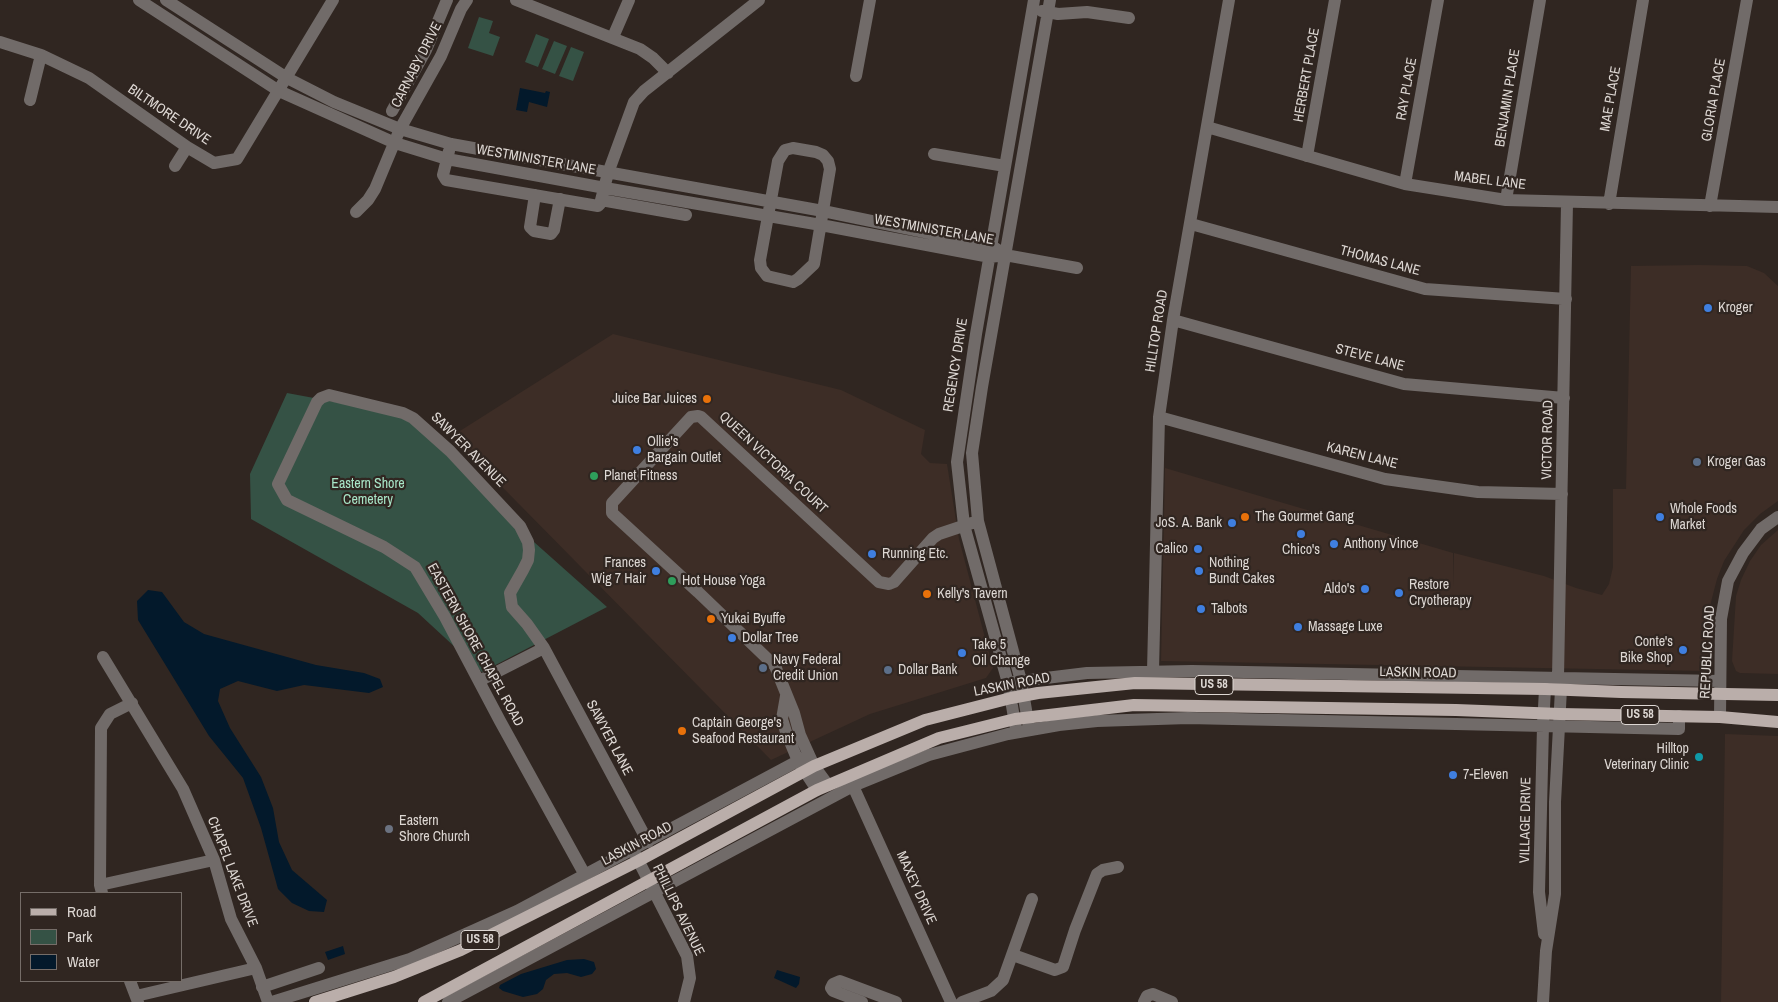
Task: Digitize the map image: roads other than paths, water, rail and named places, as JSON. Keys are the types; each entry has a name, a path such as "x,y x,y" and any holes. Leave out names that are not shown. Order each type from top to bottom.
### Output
{"main road":[{"name":"LASKIN ROAD","path":"315,1002 394,977 462,950 807,763 925,720 1017,697 1135,683 1419,682 1545,689 1560,683 1720,694 1778,695"},
{"name":"US 58","path":"424,1002 651,886 822,787 939,738 1134,705 1352,707 1543,720 1679,716 1778,722"}],"street":[{"name":"WESTMINISTER LANE","path":"139,0 279,91 394,144 447,159 603,194 769,209"},
{"name":"WESTMINISTER LANE","path":"166,0 287,78 334,102 400,129 451,144 608,172 769,209 1005,255"},
{"name":"BILTMORE DRIVE","path":"0,42 40,55 89,78 187,148 214,163 237,159 333,0"},
{"path":"392,111 426,50 448,0"},
{"name":"CARNABY DRIVE","path":"356,212 376,189 400,129 441,56 467,0"},
{"path":"516,0 614,37 640,49 653,58 668,73"},
{"path":"614,37 629,0"},
{"path":"451,144 443,175 446,180 594,206 600,204 608,172 634,102 644,91 759,0"},
{"path":"856,76 870,0"},
{"name":"HILLTOP ROAD","path":"1153,671 1159,417 1173,320 1229,0"},
{"name":"HERBERT PLACE","path":"1307,156 1336,0"},
{"name":"RAY PLACE","path":"1405,184 1438,0"},
{"name":"BENJAMIN PLACE","path":"1506,200 1540,0"},
{"name":"MAE PLACE","path":"1609,204 1643,0"},
{"name":"GLORIA PLACE","path":"1710,206 1747,0"},
{"path":"1033,4 1049,6 1058,14 1087,12 1129,18"},
{"name":"REGENCY DRIVE","path":"1022,725 1017,697 1008,683 964,525 956,462 1033,4"},
{"name":"REGENCY DRIVE","path":"1017,697 1021,681 978,521 972,453 1049,6"},
{"path":"426,50 441,56"},
{"path":"30,100 40,55"},
{"path":"1014,118 1028,120"},
{"name":"MABEL LANE","path":"1207,126 1405,184 1506,200 1778,207"},
{"path":"175,166 187,148"},
{"path":"789,148 820,153 828,161 830,169 814,264 793,282 770,277 764,274 761,268 760,260 769,209 780,156 789,148"},
{"path":"934,154 1005,166"},
{"path":"603,194 686,215"},
{"path":"535,195 530,227 534,231 550,234 554,230 560,200"},
{"name":"VICTOR ROAD","path":"1560,683 1567,203"},
{"name":"THOMAS LANE","path":"1190,224 1425,289 1566,299"},
{"path":"1005,255 1077,268"},
{"name":"STEVE LANE","path":"1173,320 1404,384 1564,398"},
{"name":"SAWYER AVENUE","path":"287,462 316,402 326,395 393,410 413,418 450,451 481,483 520,526 524,533 529,550 528,560 513,588 510,600 515,612 544,648"},
{"name":"QUEEN VICTORIA COURT","path":"822,787 786,732 782,719 786,696 778,671 772,661 612,513 611,508 614,499 691,417 698,416 879,582 889,584 894,582 933,538 964,525"},
{"name":"KAREN LANE","path":"1159,417 1385,479 1478,492 1562,494"},
{"name":"EASTERN SHORE CHAPEL ROAD","path":"287,462 278,484 287,500 384,547 415,567 445,616 585,875"},
{"name":"REPUBLIC ROAD","path":"1720,717 1721,619 1728,581 1743,553 1761,529 1778,517"},
{"path":"964,525 978,521"},
{"path":"480,681 544,648"},
{"name":"SAWYER LANE","path":"544,648 648,842"},
{"name":"CHAPEL LAKE DRIVE","path":"103,657 183,789 214,860 231,919 256,968 268,1002"},
{"name":"LASKIN ROAD","path":"1008,683 1088,673 1153,671 1221,671 1419,682 1720,681"},
{"name":"VILLAGE DRIVE","path":"1543,1002 1546,951 1555,894 1554,802 1560,720 1560,683"},
{"name":"VILLAGE DRIVE","path":"1545,689 1539,892 1546,951"},
{"path":"132,703 110,714 101,728 101,889 214,860"},
{"path":"448,1002 651,886 853,786 929,755 1022,725"},
{"name":"LASKIN ROAD","path":"272,1002 410,959 517,911 585,875 635,856 648,842 807,763"},
{"name":"MAXEY DRIVE","path":"853,786 951,1002"},
{"name":"PHILLIPS AVENUE","path":"635,856 687,956 690,978 684,1002"},
{"path":"1012,955 1055,970 1063,967 1081,913 1097,874 1103,870 1118,867"},
{"path":"962,1002 991,991 998,986 1006,974 1032,900"},
{"path":"130,982 137,999 256,968"},
{"path":"262,987 319,968"},
{"path":"862,1002 833,991 833,984 840,981 896,1002"},
{"path":"1144,1002 1147,996 1153,994 1172,1002"}],"water":[{"path":"520,88 545,93 546,91 550,92 547,107 529,102 527,112 516,110"},
{"path":"148,590 162,592 184,622 204,634 316,665 364,673 380,679 383,687 369,693 304,685 277,691 238,681 220,689 218,701 230,728 261,777 273,808 279,842 292,870 327,900 324,912 309,911 292,903 278,889 261,828 243,778 209,736 138,620 137,601"},
{"path":"343,946 345,954 328,960 325,952"},
{"path":"584,959 594,962 596,969 592,974 581,977 567,973 554,974 546,980 543,989 537,994 523,997 499,988 500,985 521,974 567,960"},
{"path":"777,970 800,977 796,988 774,978"}],"place":[{"name":"Kroger","path":"1708,308"},
{"name":"Juice Bar Juices","path":"707,399"},
{"name":"Ollie's Bargain Outlet","path":"637,450"},
{"name":"Kroger Gas","path":"1697,462"},
{"name":"Planet Fitness","path":"594,476"},
{"name":"The Gourmet Gang","path":"1245,517"},
{"name":"Whole Foods Market","path":"1660,517"},
{"name":"JoS. A. Bank","path":"1232,523"},
{"name":"Chico's","path":"1301,534"},
{"name":"Anthony Vince","path":"1334,544"},
{"name":"Calico","path":"1198,549"},
{"name":"Running Etc.","path":"872,554"},
{"name":"Frances Wig 7 Hair","path":"656,571"},
{"name":"Nothing Bundt Cakes","path":"1199,571"},
{"name":"Hot House Yoga","path":"672,581"},
{"name":"Aldo's","path":"1365,589"},
{"name":"Restore Cryotherapy","path":"1399,593"},
{"name":"Kelly's Tavern","path":"927,594"},
{"name":"Talbots","path":"1201,609"},
{"name":"Yukai Byuffe","path":"711,619"},
{"name":"Massage Luxe","path":"1298,627"},
{"name":"Dollar Tree","path":"732,638"},
{"name":"Conte's Bike Shop","path":"1683,650"},
{"name":"Take 5 Oil Change","path":"962,653"},
{"name":"Navy Federal Credit Union","path":"763,668"},
{"name":"Dollar Bank","path":"888,670"},
{"name":"Captain George's Seafood Restaurant","path":"682,731"},
{"name":"Hilltop Veterinary Clinic","path":"1699,757"},
{"name":"7-Eleven","path":"1453,775"},
{"name":"Eastern Shore Church","path":"389,829"}],"park label":[{"name":"Eastern Shore Cemetery","path":"368,492"}]}
